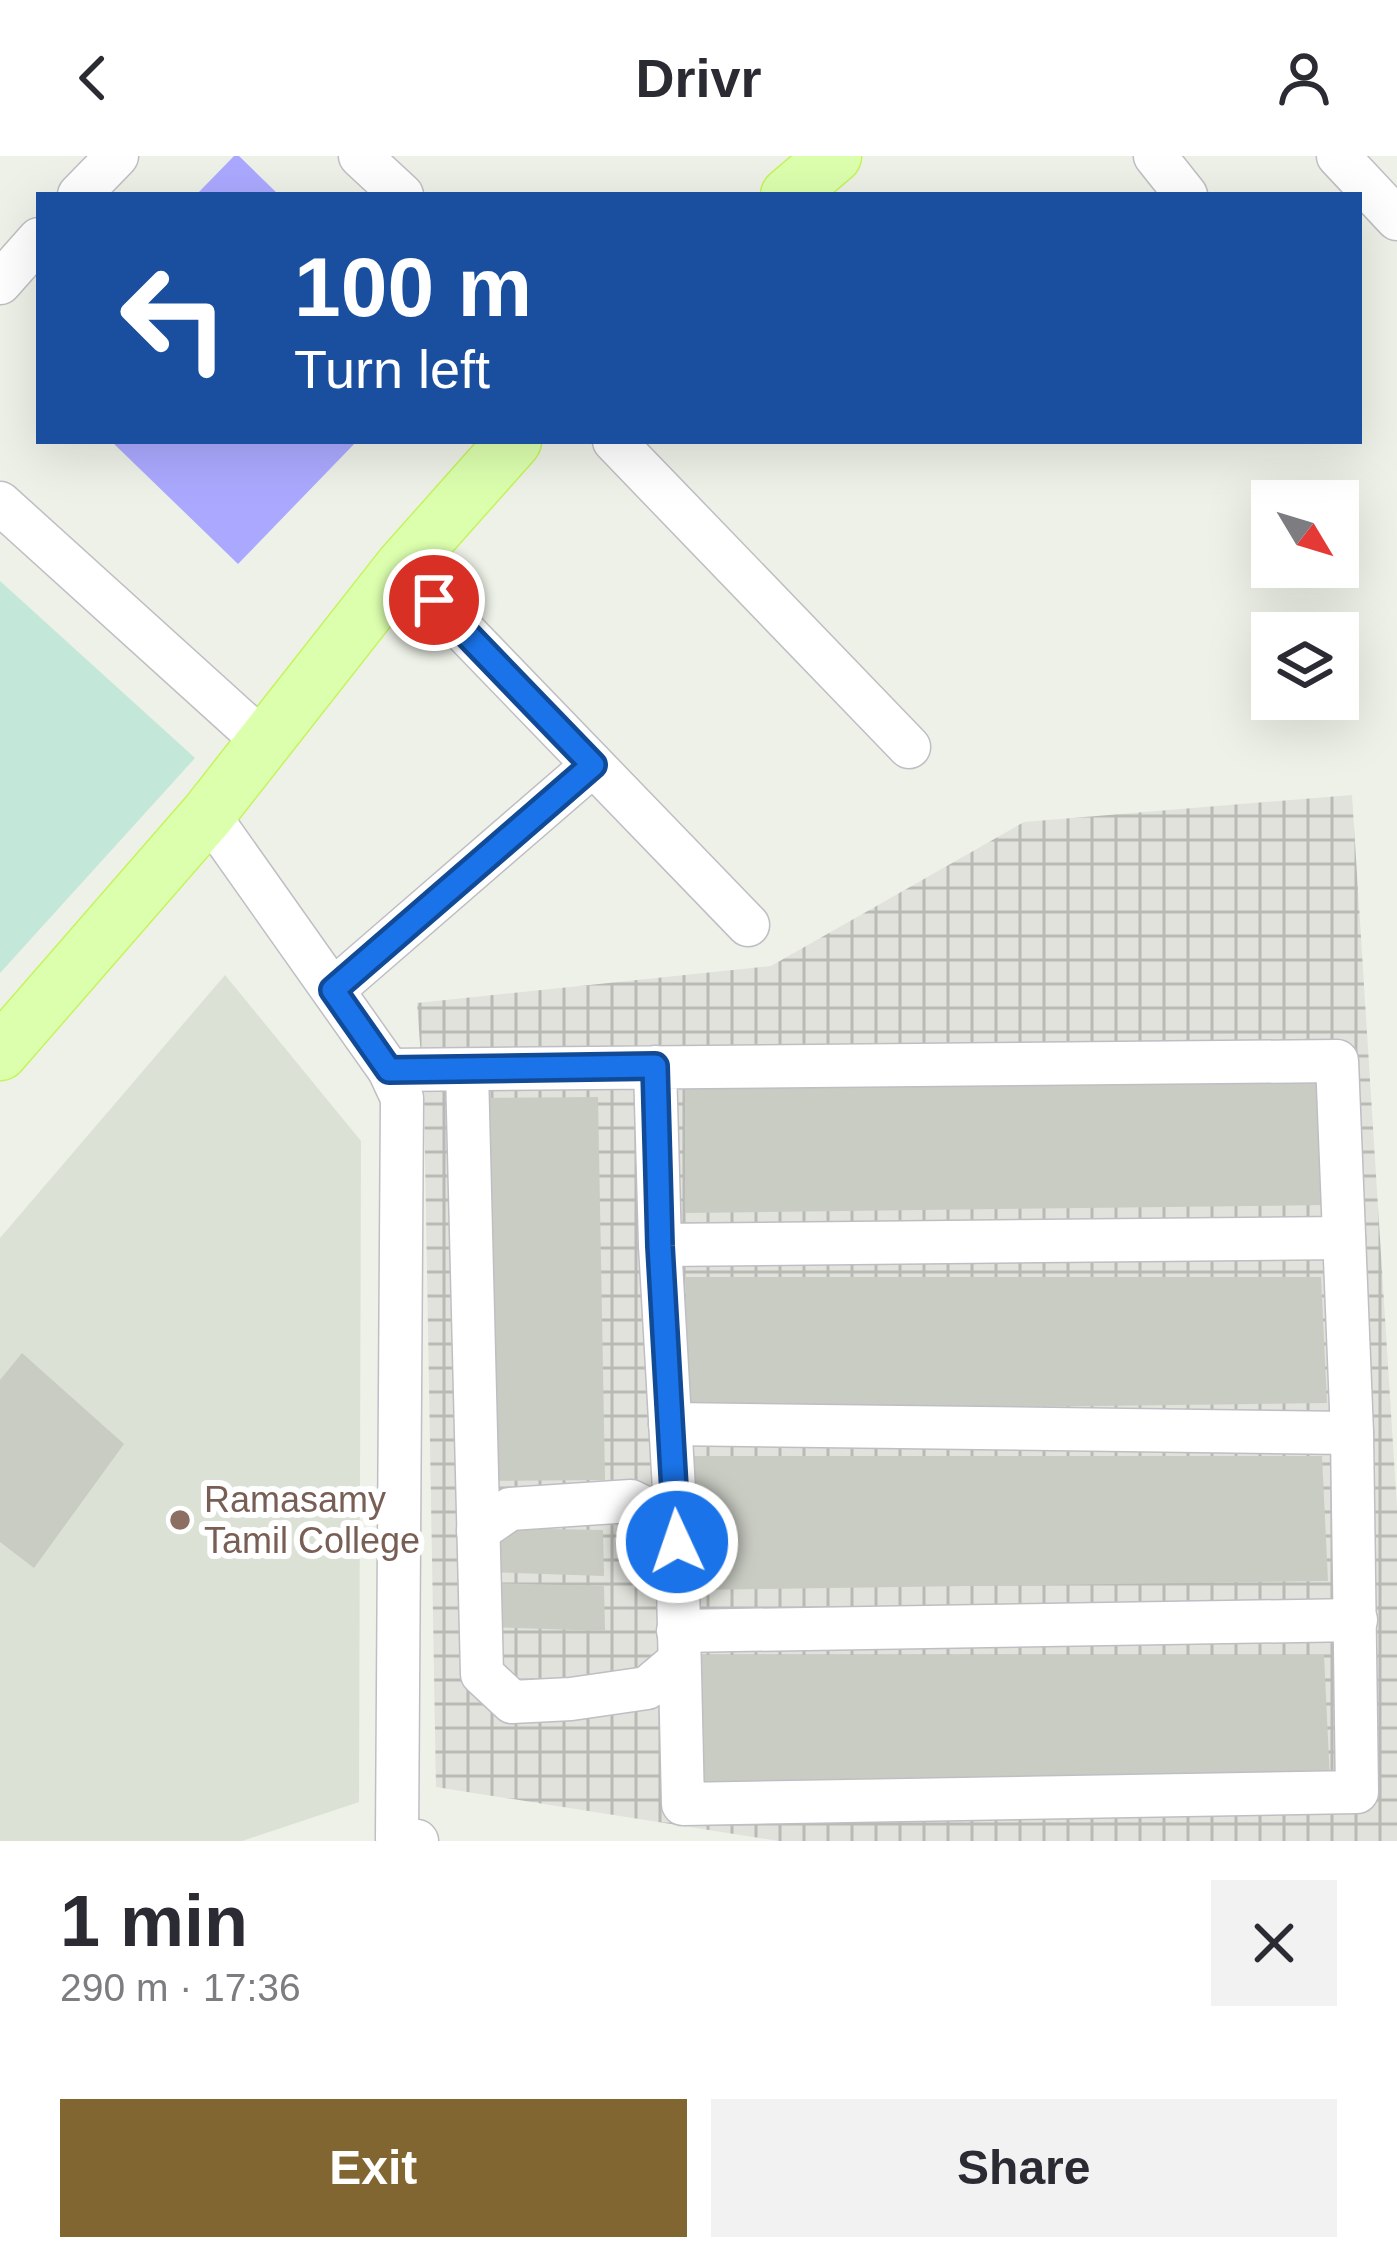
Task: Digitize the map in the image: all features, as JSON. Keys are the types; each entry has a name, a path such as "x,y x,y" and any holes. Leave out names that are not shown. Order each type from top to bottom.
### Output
{"main road":[{"path":"792,192 834,156"},
{"path":"0,1053 208,814 402,567 511,444"}],"street":[{"path":"82,192 117,156"},
{"path":"360,156 400,192"},
{"path":"1155,156 1184,192"},
{"path":"1338,156 1397,219"},
{"path":"0,283 36,242"},
{"path":"617,444 910,746"},
{"path":"0,502 265,742"},
{"path":"402,567 748,925"},
{"path":"333,990 593,765"},
{"path":"208,814 389,1070 402,1099 403,1840"},
{"path":"389,1070 467,1071 655,1066 1337,1060 1352,1432 1357,1792 683,1804 677,1542 655,1066"},
{"path":"467,1071 482,1674 512,1702 571,1699 647,1688 678,1646"},
{"path":"660,1246 1344,1238"},
{"path":"670,1424 1352,1432"},
{"path":"478,1531 510,1509 631,1501 659,1515 677,1542"},
{"path":"678,1646 1356,1620"}],"shaded area":[{"path":"239,156 276,192 199,192"},
{"path":"114,444 354,444 238,564"},
{"path":"1352,795 1397,1508 1397,1841 779,1841 436,1787 424,1098 417,1003 771,966 1024,822"},
{"name":"Ramasamy Tamil College","path":"225,975 361,1141 359,1802 242,1841 0,1841 0,1238"}],"green space":[{"path":"0,581 195,758 0,973"}],"building":[{"path":"685,1079 1320,1079 1326,1205 685,1213"},
{"path":"598,1097 605,1480 483,1481 475,1098"},
{"path":"686,1277 1321,1277 1327,1403 686,1411"},
{"name":"Ramasamy Tamil College","path":"22,1353 124,1444 34,1568 0,1542 0,1380"},
{"path":"687,1456 1322,1456 1328,1581 687,1590"},
{"path":"489,1528 603,1530 604,1576 489,1572"},
{"path":"489,1583 604,1586 605,1631 490,1627"},
{"path":"689,1655 1324,1655 1330,1781 689,1789"}],"place":[{"name":"Ramasamy Tamil College","path":"180,1520"}],"route":[{"path":"434,600 593,765 333,990 389,1070 655,1066 677,1542"}]}
